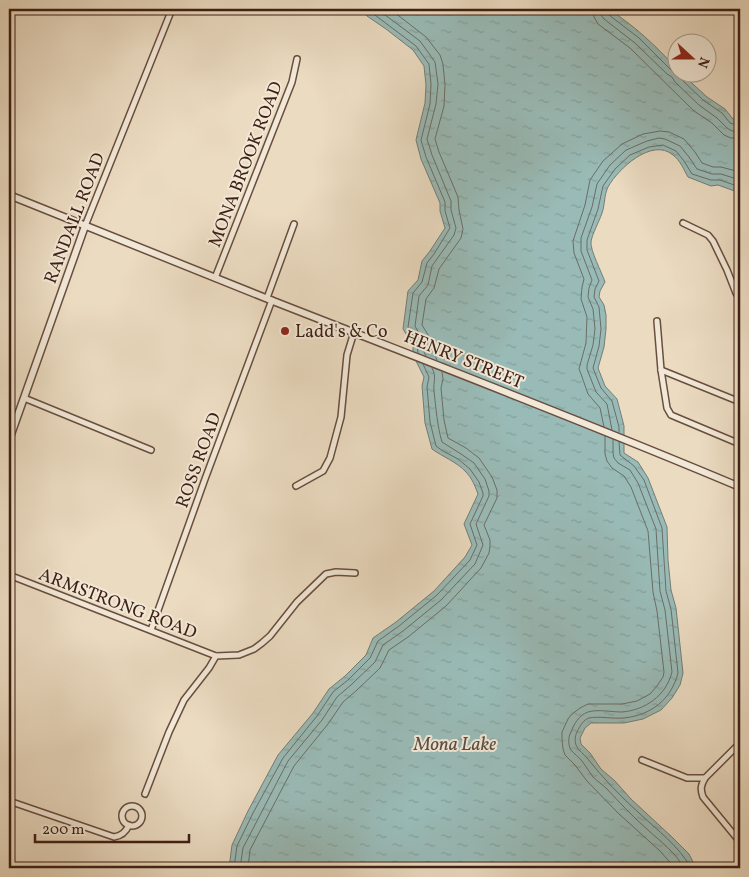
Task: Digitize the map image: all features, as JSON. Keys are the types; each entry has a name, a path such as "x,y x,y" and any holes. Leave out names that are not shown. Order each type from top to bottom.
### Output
{"street":[{"name":"RANDALL ROAD","path":"9,440 86,226 172,9"},
{"path":"728,9 740,13"},
{"name":"MONA BROOK ROAD","path":"215,278 292,82 297,59"},
{"name":"HENRY STREET","path":"9,195 663,454 740,487"},
{"path":"683,223 708,235 713,241 740,299"},
{"name":"ROSS ROAD","path":"151,630 270,299 294,224"},
{"path":"656,321 661,370 667,408 671,416 740,444"},
{"path":"296,486 322,471 330,458 341,417 347,355 354,332"},
{"path":"661,370 740,402"},
{"path":"24,398 151,450"},
{"path":"145,794 169,732 184,700 216,656 239,655 254,649 270,636 297,602 326,574 336,572 355,574"},
{"name":"ARMSTRONG ROAD","path":"9,575 216,656"},
{"path":"740,743 705,778 701,785 703,796 740,842"},
{"path":"642,760 687,778 705,778"},
{"path":"9,801 114,838 120,837 129,825"}],"water":[{"name":"Mona Lake","path":"360,9 608,9 636,29 666,58 666,82 691,82 707,97 725,109 733,119 740,120 740,193 718,185 711,186 688,177 678,160 665,150 646,152 627,164 608,187 603,210 591,242 594,256 605,282 599,297 604,305 606,329 604,347 598,368 605,386 617,399 624,426 624,453 638,462 648,478 667,527 671,590 676,608 683,673 680,685 661,710 643,719 624,723 591,723 585,728 580,738 581,744 601,769 689,854 696,868 229,868 232,845 278,755 313,713 329,689 366,655 373,638 434,591 465,557 472,545 464,524 478,494 472,479 462,468 432,449 425,423 422,386 424,377 413,355 413,345 403,329 408,291 418,280 422,261 445,228 440,211 440,203 421,159 416,140 425,103 424,66 413,50"}],"place":[{"name":"Ladd's & Co","path":"285,331"}]}
